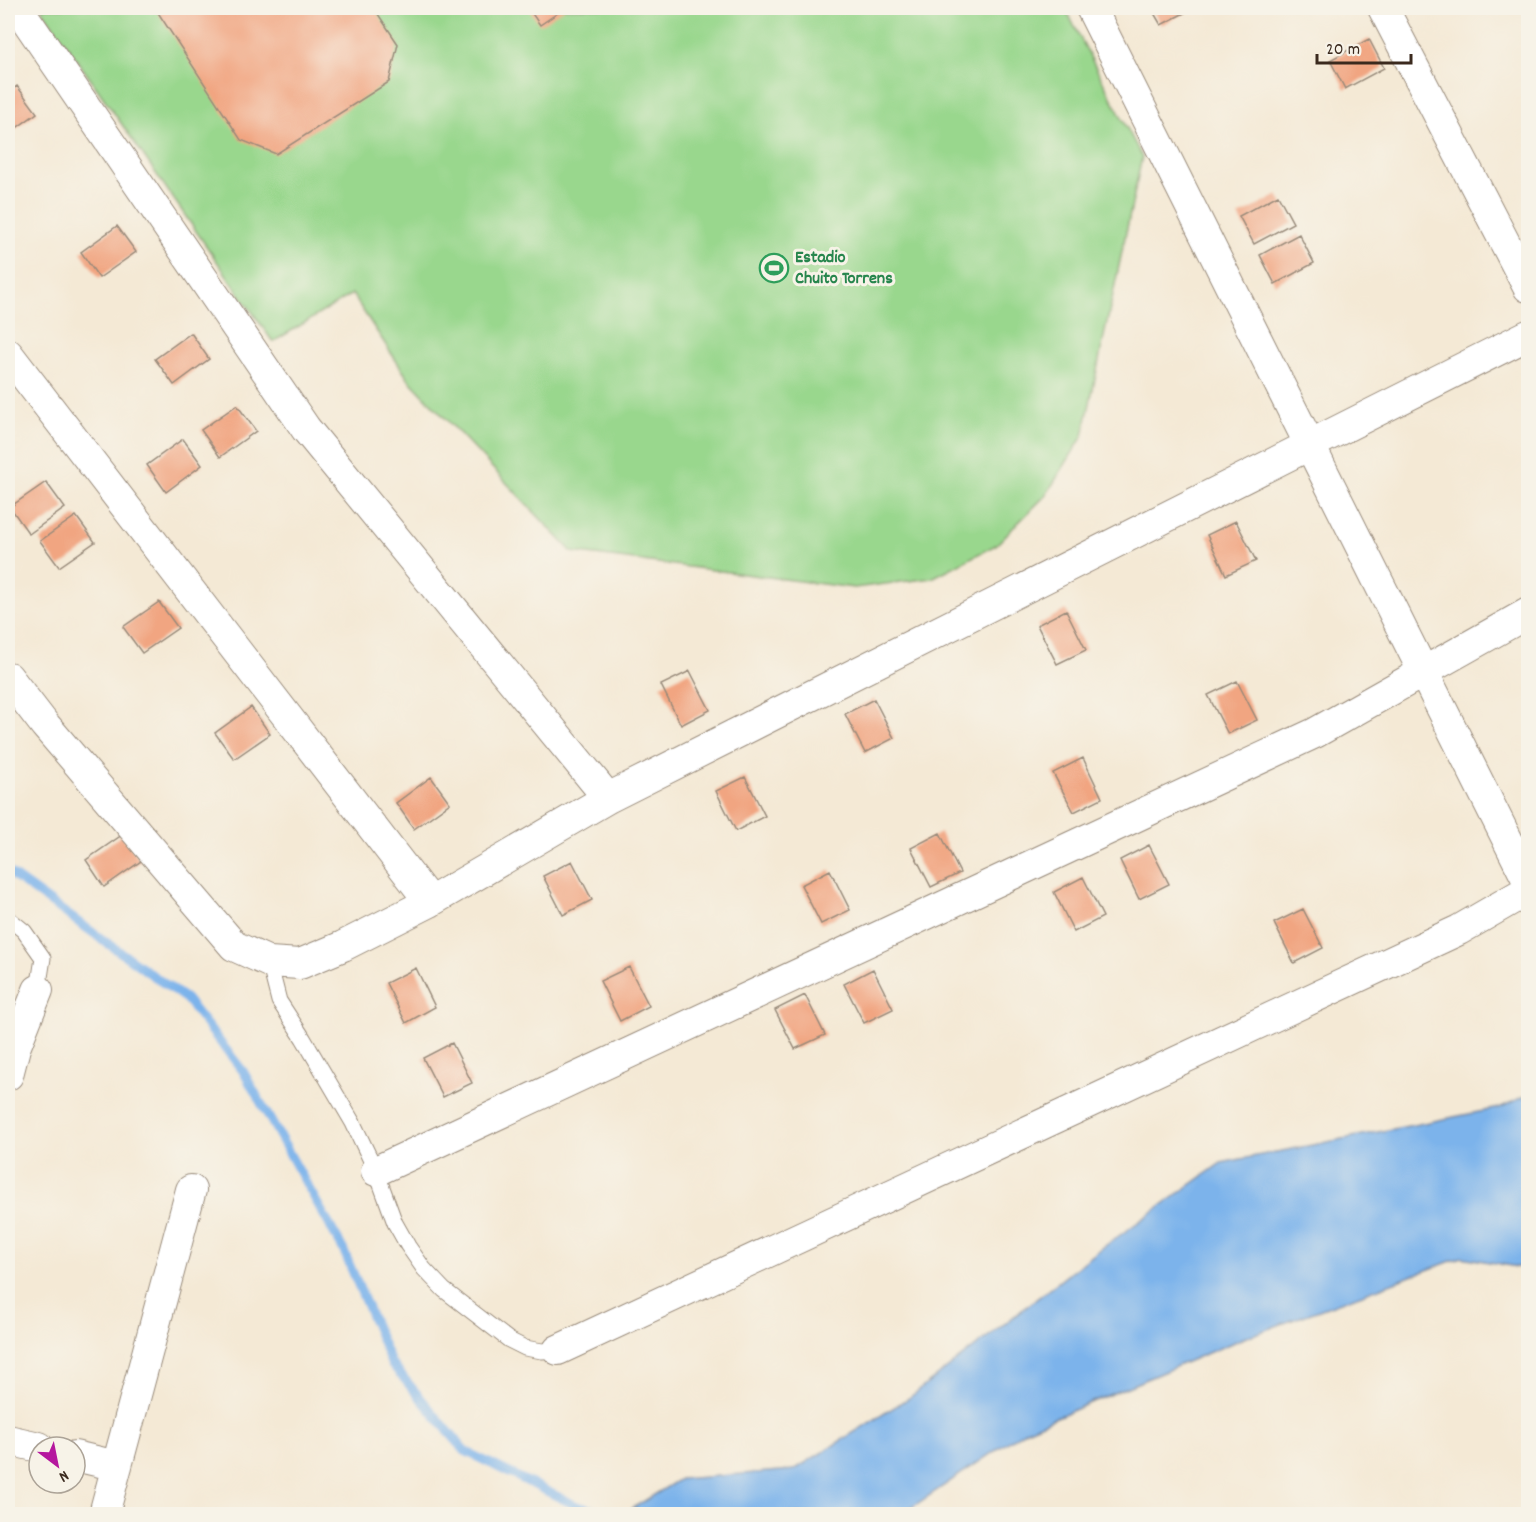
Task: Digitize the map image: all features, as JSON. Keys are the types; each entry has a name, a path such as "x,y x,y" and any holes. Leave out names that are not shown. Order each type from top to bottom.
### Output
{"street":[{"path":"18,8 306,429 608,798"},
{"path":"1091,8 1528,881"},
{"path":"1383,8 1528,287"},
{"path":"8,677 45,725 234,946 269,962 300,964 343,946 430,902 608,798 1528,335"},
{"path":"8,354 430,902"},
{"path":"376,1170 1315,733 1528,613"},
{"path":"558,1350 1459,930 1528,890"},
{"path":"8,1075 15,1048 38,990"},
{"path":"105,1515 191,1190"},
{"path":"8,1440 27,1444"},
{"path":"87,1459 117,1466"}],"lane":[{"path":"8,918 24,931 43,958 38,990"},
{"path":"269,962 279,1001 353,1123 376,1170 395,1222 424,1269 444,1290 509,1340 525,1348 542,1351 558,1350"}],"green space":[{"name":"Estadio Chuito Torrens","path":"41,8 1065,8 1142,157 1083,436 1046,495 996,545 932,578 854,588 572,552 409,380 352,294 273,342"}],"water":[{"path":"1528,1095 1528,1269 1462,1257 1241,1339 1026,1430 902,1514 623,1514 680,1479 794,1470 909,1398 1102,1248 1221,1163 1499,1108"}],"building":[{"path":"155,8 374,8 398,44 389,82 276,154 241,140"},
{"path":"528,8 565,8 540,25"},
{"path":"1151,8 1194,8 1161,25"},
{"path":"1369,39 1384,68 1345,89 1330,60"},
{"path":"17,86 37,113 8,134 8,93"},
{"path":"1278,195 1293,223 1254,244 1239,216"},
{"path":"117,226 136,252 99,278 81,252"},
{"path":"1299,234 1314,263 1275,284 1260,255"},
{"path":"191,333 209,359 174,385 155,359"},
{"path":"237,405 256,431 220,457 201,430"},
{"path":"183,439 202,465 166,492 147,465"},
{"path":"46,482 65,508 29,534 10,507"},
{"path":"76,516 95,542 59,567 40,541"},
{"path":"1236,521 1256,561 1226,575 1207,535"},
{"path":"159,602 178,628 142,653 123,627"},
{"path":"1066,610 1086,650 1057,664 1037,625"},
{"path":"690,671 710,710 681,725 661,685"},
{"path":"1237,681 1257,720 1228,734 1208,695"},
{"path":"874,699 894,738 865,753 845,714"},
{"path":"251,707 270,734 234,759 215,733"},
{"path":"1083,758 1102,798 1074,812 1053,773"},
{"path":"431,777 450,803 414,829 396,803"},
{"path":"745,777 765,816 736,831 716,791"},
{"path":"940,833 960,873 931,887 911,848"},
{"path":"122,835 141,861 104,887 86,860"},
{"path":"1149,845 1169,884 1139,899 1120,860"},
{"path":"572,861 592,900 563,915 543,876"},
{"path":"830,870 850,910 821,924 801,885"},
{"path":"1083,877 1103,917 1074,932 1054,892"},
{"path":"1303,909 1323,948 1294,963 1274,923"},
{"path":"629,967 649,1006 620,1021 600,981"},
{"path":"416,968 435,1007 406,1023 386,983"},
{"path":"873,969 893,1009 864,1023 844,984"},
{"path":"805,995 825,1035 795,1049 775,1010"},
{"path":"452,1043 472,1083 443,1097 423,1058"}],"waterway":[{"path":"8,872 186,999 243,1071 343,1249 391,1363 465,1451 577,1506 610,1514"}],"place":[{"name":"Estadio Chuito Torrens","path":"774,268"}]}
